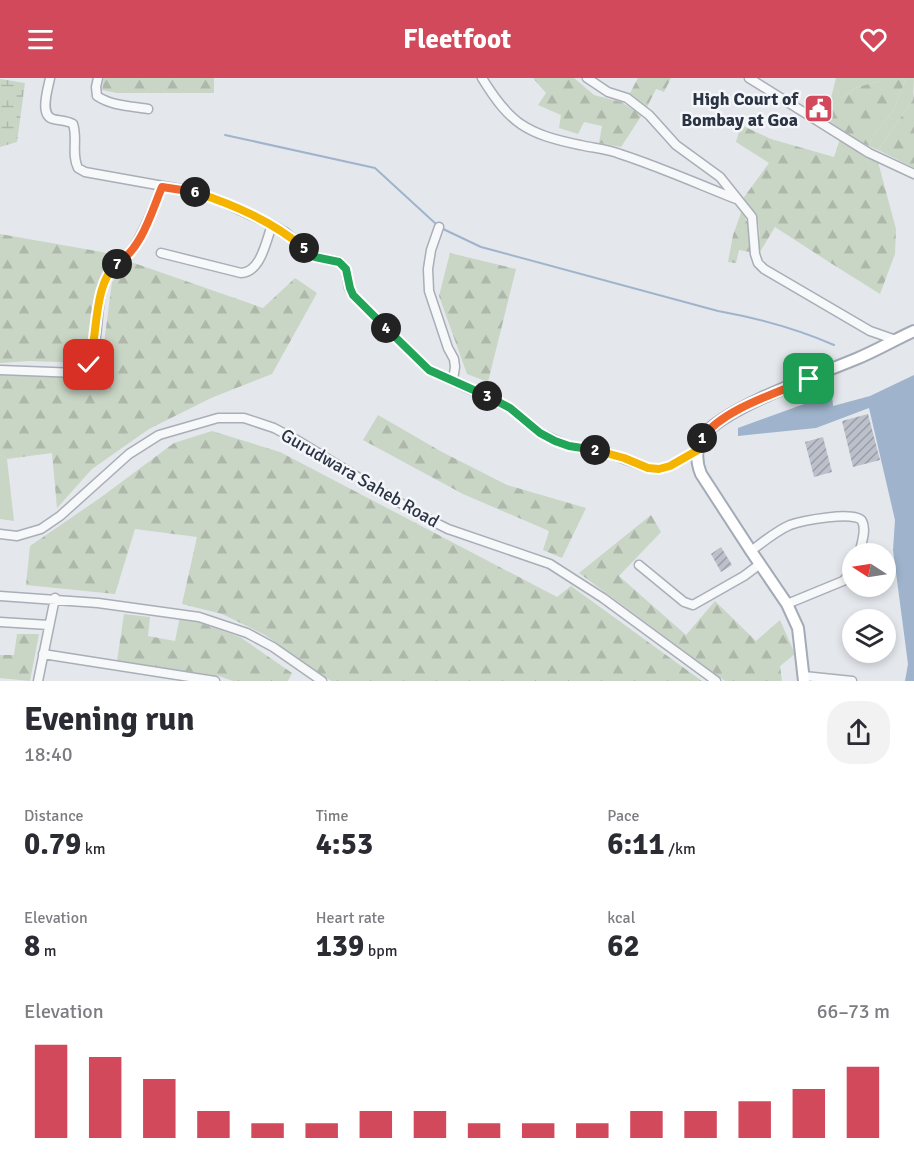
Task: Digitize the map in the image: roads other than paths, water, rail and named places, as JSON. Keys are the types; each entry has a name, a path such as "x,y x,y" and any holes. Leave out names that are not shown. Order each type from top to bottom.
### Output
{"main road":[{"path":"804,678 798,628 788,604 750,551 701,474 697,464 698,450 703,436 717,422 747,406 872,352 914,331"}],"street":[{"path":"50,78 45,112 54,120 68,121 73,124 75,129 74,159 78,168 86,172 191,191 218,200 285,232 315,257 339,262 346,269 353,295 429,370 510,408 540,433 569,446 608,453 648,468 659,469 670,466 698,450"},
{"path":"98,78 97,96 103,100 111,104 148,109"},
{"path":"482,78 498,104 516,122 531,130 559,140 618,153 740,201"},
{"path":"587,78 608,92 627,98 649,115 676,145 720,177 752,217 755,254 758,263 764,269 870,331 896,339"},
{"path":"749,78 869,153 914,174"},
{"path":"0,370 78,373 86,371 92,357 102,289 107,275 114,266 128,257 137,243 162,187"},
{"path":"161,254 249,273 256,266 272,225"},
{"path":"439,226 431,250 428,269 429,291 448,348 454,359 453,380"},
{"name":"Gurudwara Saheb Road","path":"0,534 17,536 40,529 60,516 129,454 159,435 218,418 244,418 284,434 448,529 550,564 603,598 716,681"},
{"path":"750,551 790,525 815,519 850,515 862,520 864,528 861,543"},
{"path":"639,565 684,602 693,604 760,564"},
{"path":"788,604 842,581"},
{"path":"0,596 55,598 173,612 225,625 247,633 273,647 322,681"},
{"path":"38,681 55,598"},
{"path":"0,622 49,625"},
{"path":"43,654 215,681"},
{"path":"804,678 852,681"}],"water":[{"path":"914,375 914,681 905,681 908,664 896,573 896,543 893,543 895,520 869,408 816,428 738,436 738,428 832,394 833,406 870,396"}],"waterway":[{"path":"225,135 375,168 436,224"},
{"path":"441,228 481,247 777,325 834,345"}],"place":[{"name":"High Court of Bombay at Goa","path":"819,109"}]}
